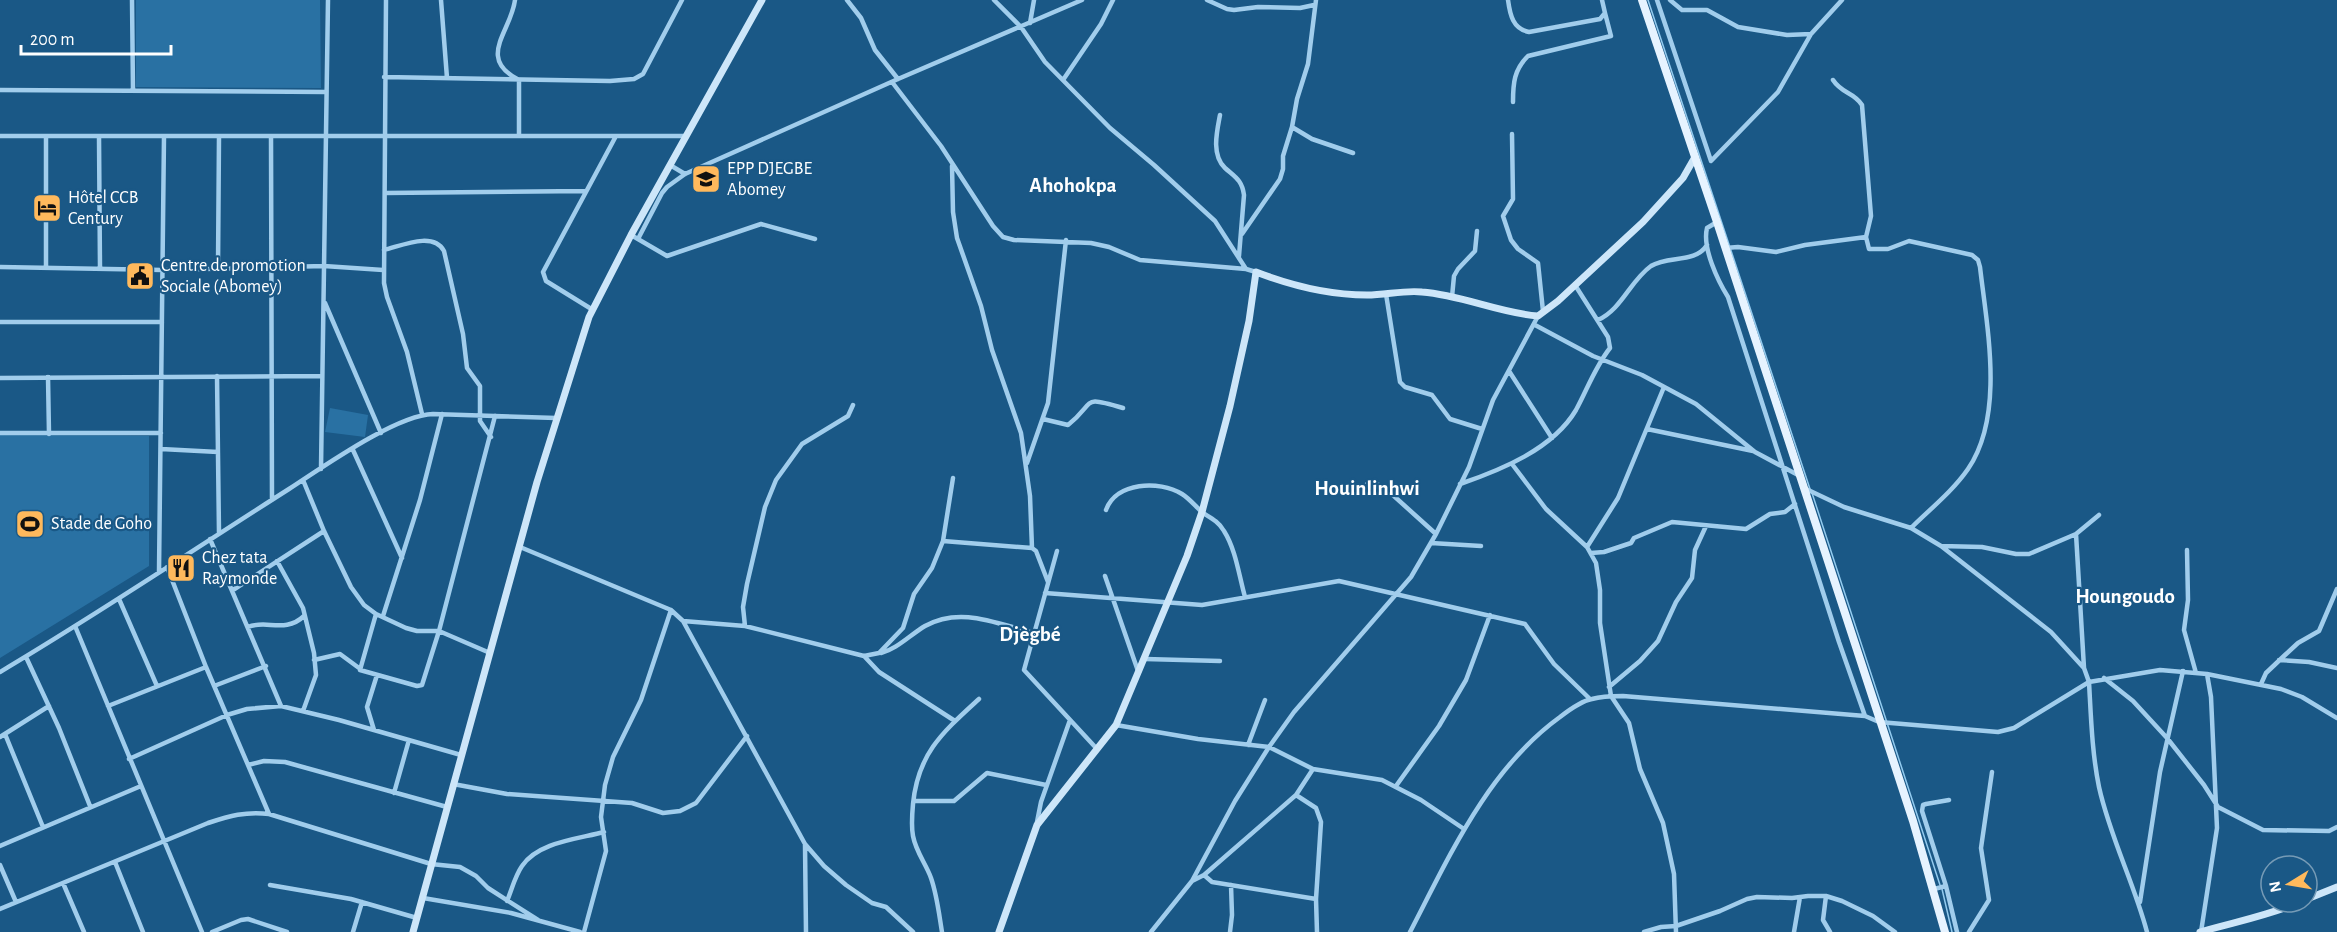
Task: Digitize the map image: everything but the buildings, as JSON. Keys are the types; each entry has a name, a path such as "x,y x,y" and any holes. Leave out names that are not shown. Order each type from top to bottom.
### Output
{"main road":[{"path":"1642,0 1717,222 1729,247 1798,475 1880,722 1940,887 1945,932"}],"street":[{"path":"132,0 133,91"},
{"path":"321,469 328,0"},
{"path":"386,0 383,270 387,297 407,352 422,414"},
{"path":"441,0 447,78"},
{"path":"515,0 499,43 497,56 505,71 519,80"},
{"path":"384,77 610,81 639,77 648,66 682,0"},
{"path":"635,238 670,165 762,0"},
{"path":"847,0 864,24 875,50 898,79"},
{"path":"994,0 1021,27 1046,62 1110,128 1215,221 1246,269"},
{"path":"1030,23 1034,0"},
{"path":"413,932 556,418 593,310 662,193 685,174 1082,0"},
{"path":"1063,80 1101,24 1113,0"},
{"path":"1208,0 1234,10 1258,7 1300,8 1315,2 1308,64 1283,156 1280,179 1240,236"},
{"path":"1508,0 1515,26 1521,31 1529,32 1600,19 1605,13"},
{"path":"1513,102 1514,76 1519,65 1528,56 1611,36 1602,0"},
{"path":"1657,0 1711,160 1778,92 1811,34 1842,0"},
{"path":"1670,0 1682,10 1707,9 1738,27 1787,35 1811,34"},
{"path":"519,80 519,136"},
{"path":"1833,80 1838,88 1858,99 1862,105 1871,216 1866,237 1869,249 1887,249 1909,241 1971,255 1978,260 1980,267 1990,380 1983,439 1968,469 1955,486 1911,528"},
{"path":"892,82 1003,237 1014,240 1066,240 1109,247 1140,260 1246,269 1302,286 1331,291 1365,295 1421,292 1474,301 1512,313 1541,313"},
{"path":"0,90 326,92"},
{"path":"1220,115 1216,150 1221,163 1234,173 1243,186 1239,255"},
{"path":"1292,127 1312,139 1353,153"},
{"path":"1512,134 1513,199 1503,216 1511,240 1518,249 1538,263 1541,313"},
{"path":"0,136 687,136"},
{"path":"46,136 46,268"},
{"path":"99,136 100,269"},
{"path":"159,572 164,136"},
{"path":"218,268 219,136"},
{"path":"271,136 272,500"},
{"path":"593,310 543,277 545,268 616,136"},
{"path":"1151,932 1192,881 1235,801 1269,747 1322,680 1398,594 1431,543 1460,484 1493,400 1541,313 1575,285 1666,197 1683,178 1695,157"},
{"path":"951,163 953,212 957,238 1021,433 1030,496 1032,548"},
{"path":"670,165 685,174"},
{"path":"385,193 586,190"},
{"path":"1717,222 1707,228 1707,245 1716,276 1728,297 1865,716"},
{"path":"635,238 667,256 761,224 815,239"},
{"path":"1452,297 1454,276 1474,251 1477,231"},
{"path":"1729,247 1776,252 1805,245 1866,237"},
{"path":"384,250 426,240 441,244 463,334 467,368 480,386 479,416 490,437"},
{"path":"1026,465 1048,403 1066,240"},
{"path":"1598,320 1616,307 1650,267 1658,262 1697,254 1707,245"},
{"path":"0,267 163,270 324,266 383,270"},
{"path":"1037,825 1116,726 1187,555 1202,512 1235,388 1256,273"},
{"path":"1460,484 1512,464 1552,438 1564,427 1575,411 1601,360 1610,348 1608,337 1575,285"},
{"path":"1386,294 1400,382 1405,387 1432,395 1450,419 1482,429"},
{"path":"323,300 381,433"},
{"path":"0,322 162,322"},
{"path":"1535,325 1601,360 1642,375 1696,404 1755,452 1798,475"},
{"path":"1509,371 1552,438"},
{"path":"217,376 219,533"},
{"path":"0,378 322,376"},
{"path":"48,377 49,434"},
{"path":"1587,547 1618,498 1664,387"},
{"path":"1043,420 1068,425 1087,404 1097,400 1123,408"},
{"path":"745,626 743,607 747,584 765,507 776,480 802,444 848,416 854,405"},
{"path":"0,672 119,599 303,480 402,421 422,414 556,418"},
{"path":"383,616 420,500 442,414"},
{"path":"314,660 318,657 340,654 362,671 417,686 422,685 439,631 495,416"},
{"path":"1647,429 1755,452"},
{"path":"0,434 161,433"},
{"path":"161,449 218,452"},
{"path":"353,450 402,558"},
{"path":"1512,464 1546,509 1587,547 1599,575 1600,623 1609,687 1611,696 1629,723 1640,769 1663,823 1674,874 1676,929"},
{"path":"879,653 903,628 914,594 932,568 944,541 953,478"},
{"path":"303,480 351,587 364,606 376,614 414,630 439,631 490,653"},
{"path":"1367,484 1386,488 1436,534"},
{"path":"1106,510 1109,501 1117,493 1142,486 1167,488 1180,493 1202,512 1217,521 1223,530 1232,549 1245,597"},
{"path":"1802,486 1844,507 1911,528 1941,546 2051,632 2084,668"},
{"path":"1591,553 1604,552 1631,543 1634,537 1672,522 1746,529 1770,514 1785,512 1795,504"},
{"path":"1941,546 1982,547 2016,554 2030,554 2076,534 2099,515"},
{"path":"1609,687 1640,662 1658,641 1676,602 1692,578 1695,550 1706,526"},
{"path":"233,590 324,531"},
{"path":"2076,534 2084,668 2089,682 2099,786 2147,932"},
{"path":"210,539 266,666 281,706"},
{"path":"944,541 1032,548 1036,551 1048,582"},
{"path":"1431,543 1481,546"},
{"path":"520,548 670,610 683,621 806,844 824,866 846,885 872,903 886,907 913,932"},
{"path":"2187,550 2188,600 2184,630 2196,672"},
{"path":"1057,551 1024,670 1098,750"},
{"path":"277,561 303,608 311,638 316,675 303,711"},
{"path":"167,567 206,667 269,814"},
{"path":"1105,576 1139,673"},
{"path":"1045,593 1202,605 1339,581 1525,624 1554,664 1590,699"},
{"path":"2261,684 2266,673 2279,660 2298,643 2319,631 2337,590"},
{"path":"119,599 157,686"},
{"path":"423,898 511,913 582,932 605,860 602,800 613,758 641,700 670,610"},
{"path":"359,668 376,614"},
{"path":"1396,786 1466,680 1490,615"},
{"path":"248,627 257,624 278,627 294,623 304,616"},
{"path":"683,621 745,626 864,657 892,649 928,625 954,616 970,616 1034,633"},
{"path":"75,626 202,932"},
{"path":"26,657 90,806"},
{"path":"864,657 879,672 955,721"},
{"path":"1144,659 1220,662"},
{"path":"2279,660 2309,662 2337,668"},
{"path":"214,686 266,666"},
{"path":"108,706 206,667"},
{"path":"1410,932 1464,829 1525,746 1544,728 1590,699 1611,696 1865,716 1880,722 1998,732 2009,730 2089,682 2148,671 2182,671 2281,689 2302,697 2337,718"},
{"path":"2140,905 2168,738 2182,671"},
{"path":"2207,674 2211,697 2218,807 2216,843 2201,932 2269,914"},
{"path":"374,730 367,707 376,675"},
{"path":"2104,678 2133,701 2168,738 2218,807 2268,831 2329,831 2337,827"},
{"path":"942,932 933,884 913,837 914,801 924,759 955,721 979,699"},
{"path":"1248,744 1265,700"},
{"path":"43,827 3,735 49,706"},
{"path":"129,759 227,715 247,709 281,706 461,755"},
{"path":"999,932 1037,825 1037,814 1046,785 1070,720"},
{"path":"1116,726 1269,747 1313,769 1382,780 1396,786 1464,829"},
{"path":"453,784 507,794 639,804 663,813 686,809 696,803 747,736"},
{"path":"394,793 409,740"},
{"path":"248,765 264,761 285,762 447,807"},
{"path":"1192,881 1204,875 1296,795 1313,769"},
{"path":"1969,932 1989,900 1981,848 1992,772"},
{"path":"914,801 954,801 987,773 1046,785"},
{"path":"0,846 141,786"},
{"path":"1296,795 1316,808 1321,822 1316,899 1317,932"},
{"path":"1949,800 1923,805 1922,811 1940,887 1957,932"},
{"path":"0,909 236,814 255,812 269,814 432,864 452,866 468,871 507,901 538,920"},
{"path":"507,901 517,876 528,858 547,848 604,832"},
{"path":"806,844 806,932"},
{"path":"115,862 143,932"},
{"path":"0,865 16,902"},
{"path":"1204,875 1212,882 1316,899"},
{"path":"63,883 84,932"},
{"path":"270,885 315,892 417,918"},
{"path":"1230,932 1231,885"},
{"path":"2319,894 2337,887"},
{"path":"1644,932 1661,927 1676,929 1747,899 1770,896 1782,898 1826,896 1863,911 1895,932"},
{"path":"1826,896 1823,921 1830,932"},
{"path":"1794,932 1800,897"},
{"path":"353,932 362,903"},
{"path":"212,932 241,920 287,932"}],"shaded area":[{"path":"136,0 320,0 321,88 136,87"},
{"path":"330,408 368,415 365,437 325,432"},
{"path":"0,435 149,436 149,566 0,658"}],"waterway":[{"path":"1648,0 1810,489"},
{"path":"1812,493 1940,885"},
{"path":"1942,889 1952,932"}],"place":[{"name":"EPP DJEGBE Abomey","path":"706,179"},
{"name":"Hôtel CCB Century","path":"47,208"},
{"name":"Centre de promotion Sociale (Abomey)","path":"140,276"},
{"name":"Stade de Goho","path":"30,524"},
{"name":"Chez tata Raymonde","path":"181,568"}],"district":[{"name":"Ahohokpa","path":"1073,185"},
{"name":"Houinlinhwi","path":"1367,488"},
{"name":"Houngoudo","path":"2125,596"},
{"name":"Djègbé","path":"1030,634"}]}
